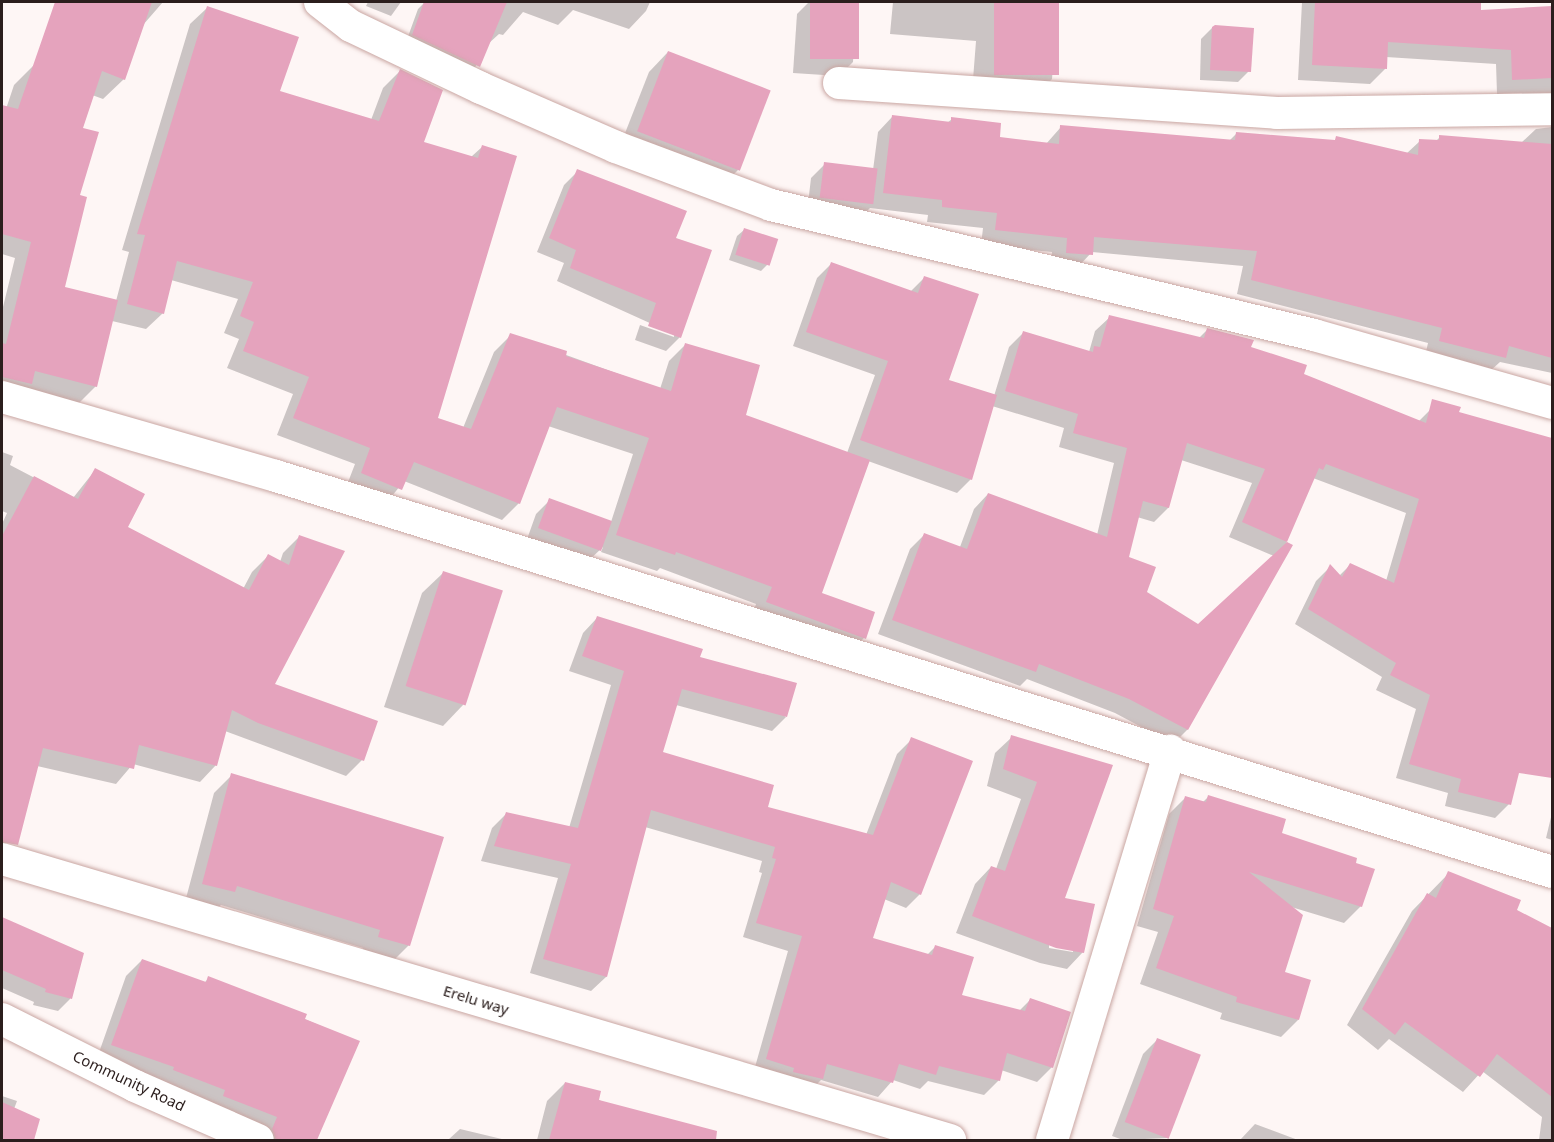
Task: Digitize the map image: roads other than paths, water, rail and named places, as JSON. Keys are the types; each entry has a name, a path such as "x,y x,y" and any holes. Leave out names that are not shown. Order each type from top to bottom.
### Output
{"street":[{"path":"320,2 351,26 481,88 616,147 771,205 1314,335 1552,403"},
{"path":"839,83 1277,113 1552,109"},
{"path":"2,397 288,480 1170,751 1552,872"},
{"path":"1052,1140 1170,751"},
{"name":"Erelu way","path":"2,859 950,1140"},
{"name":"Community Road","path":"2,1019 135,1086 258,1140"}]}
